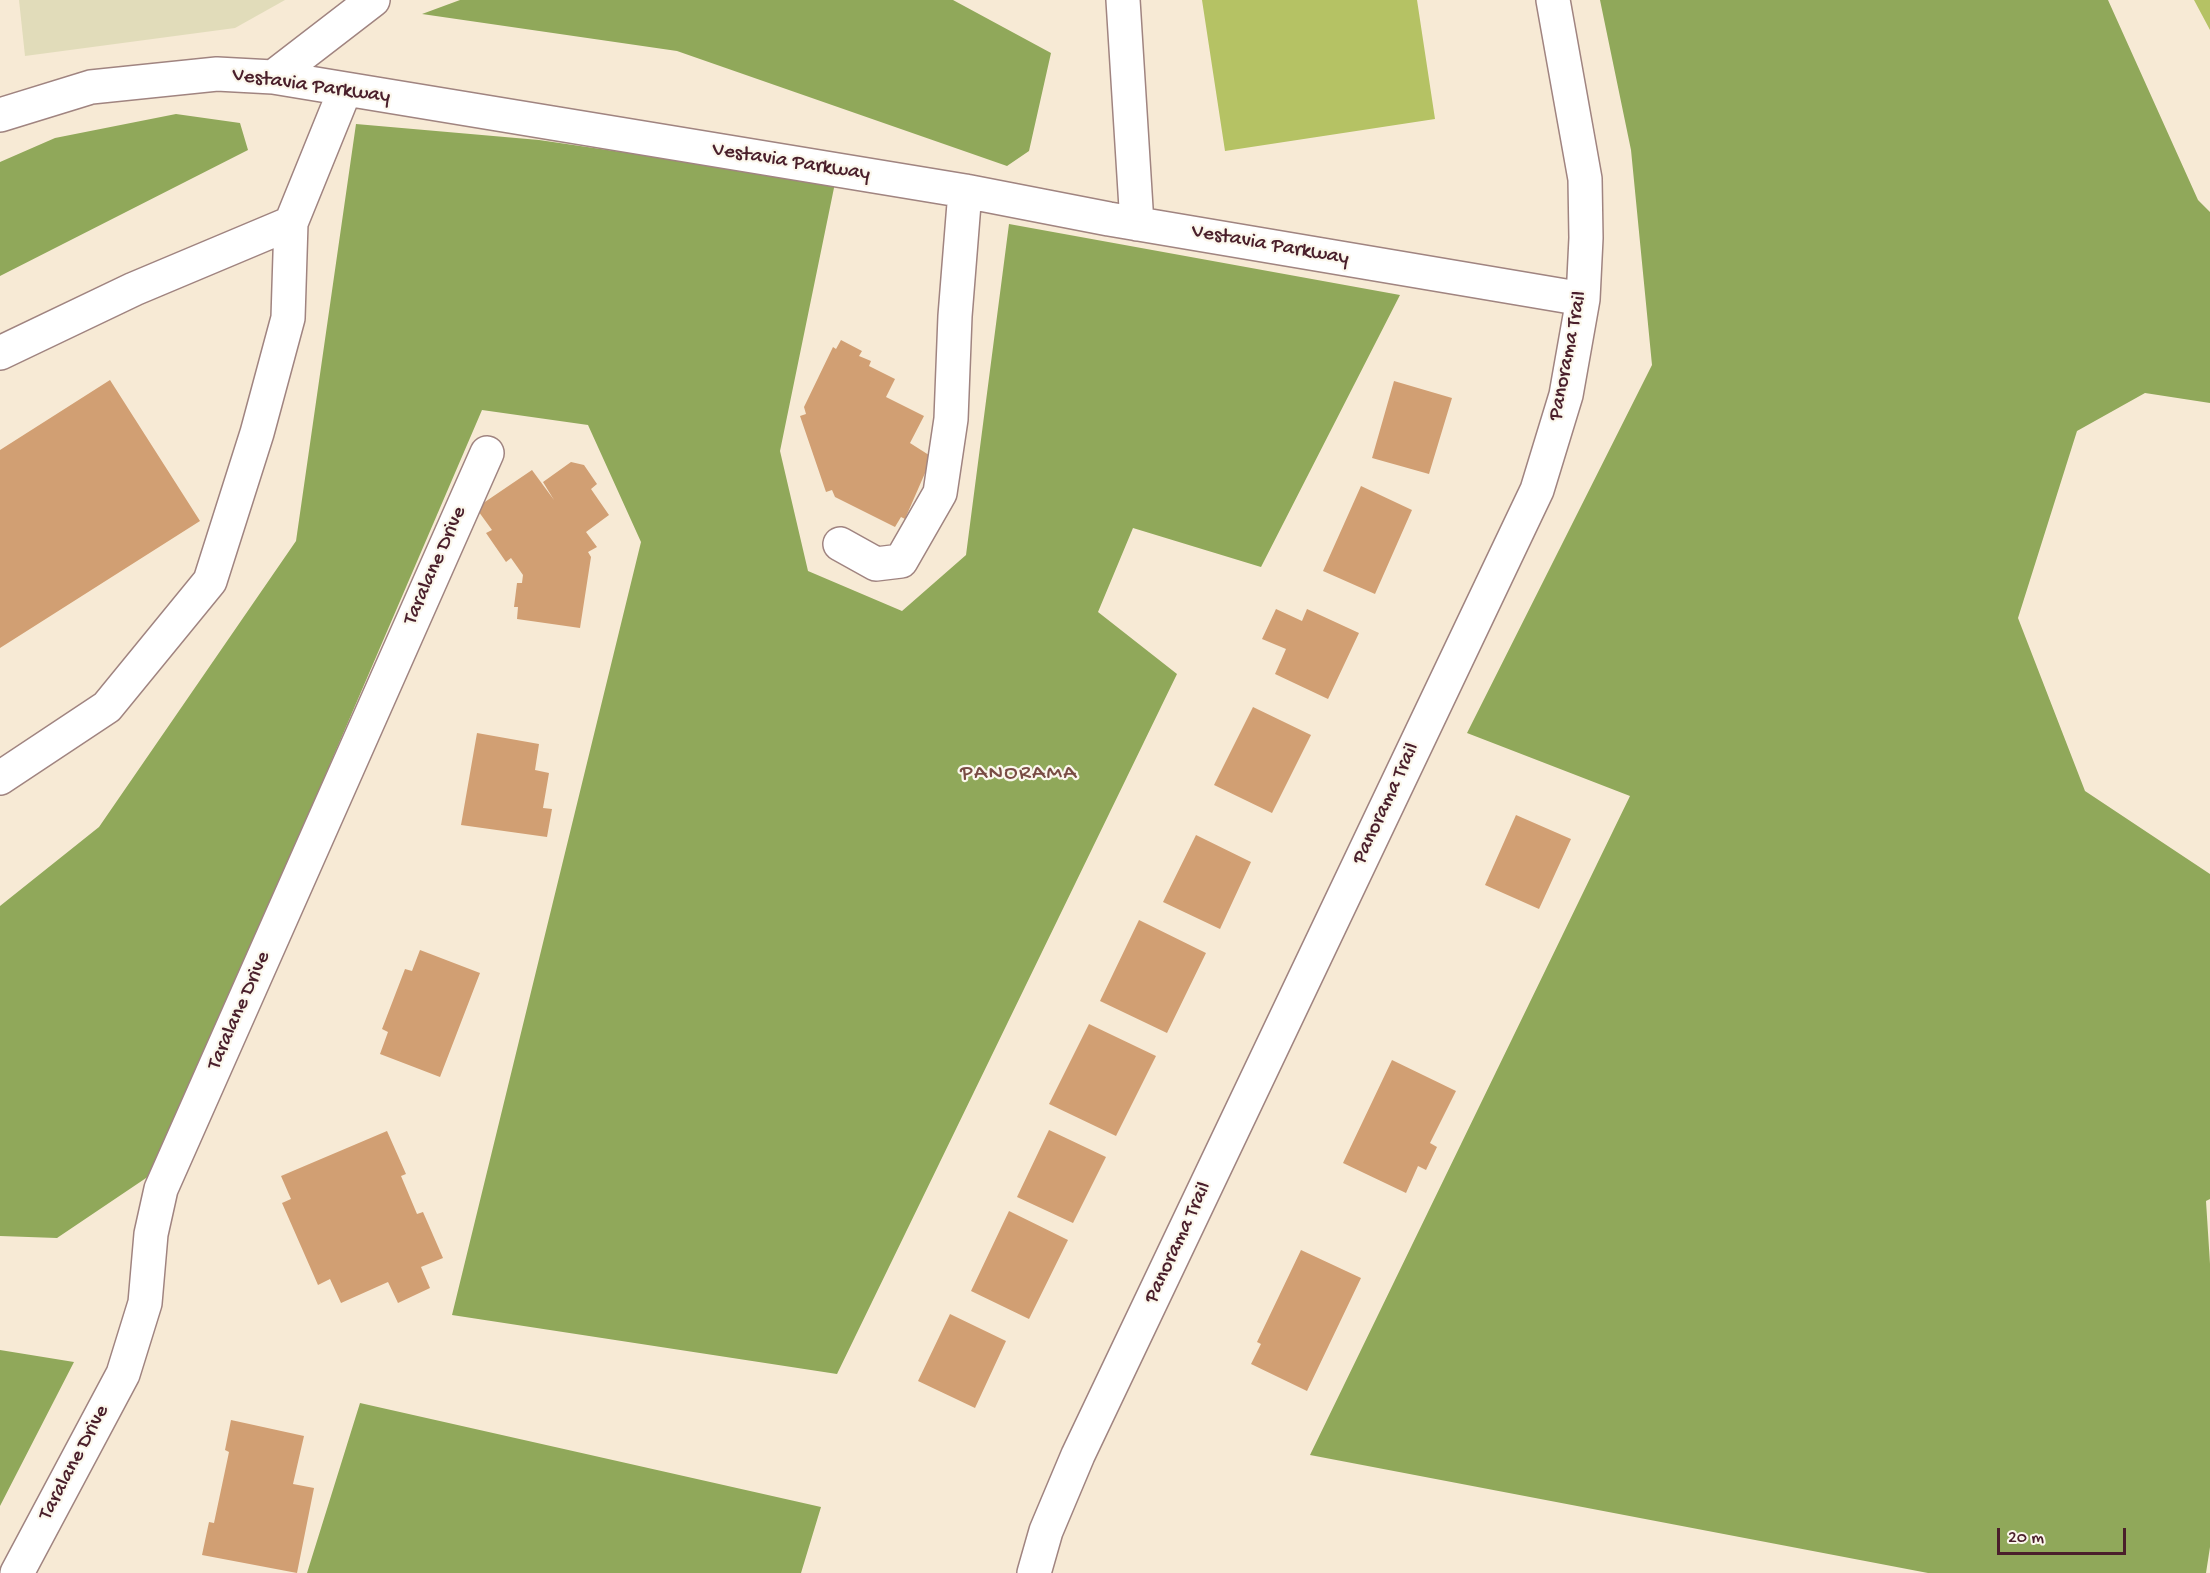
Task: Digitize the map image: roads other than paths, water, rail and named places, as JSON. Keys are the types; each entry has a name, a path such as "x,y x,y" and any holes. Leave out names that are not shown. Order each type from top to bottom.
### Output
{"street":[{"path":"273,77 373,0"},
{"path":"1122,0 1137,224"},
{"name":"Panorama Trail","path":"1034,1573 1047,1530 1078,1455 1536,490 1566,395 1583,298 1585,179 1553,0"},
{"name":"Vestavia Parkway","path":"0,115 91,87 217,74 273,77 965,191 1137,224 1583,298"},
{"path":"0,778 107,707 210,581 257,433 288,318 291,223 345,90"},
{"path":"840,544 876,564 901,561 940,493 951,419 955,316 965,191"},
{"path":"0,353 134,289 291,223"},
{"name":"Taralane Drive","path":"17,1573 123,1374 145,1303 151,1234 161,1189 487,453"}],"district":[{"name":"PANORAMA","path":"1019,775"}]}
